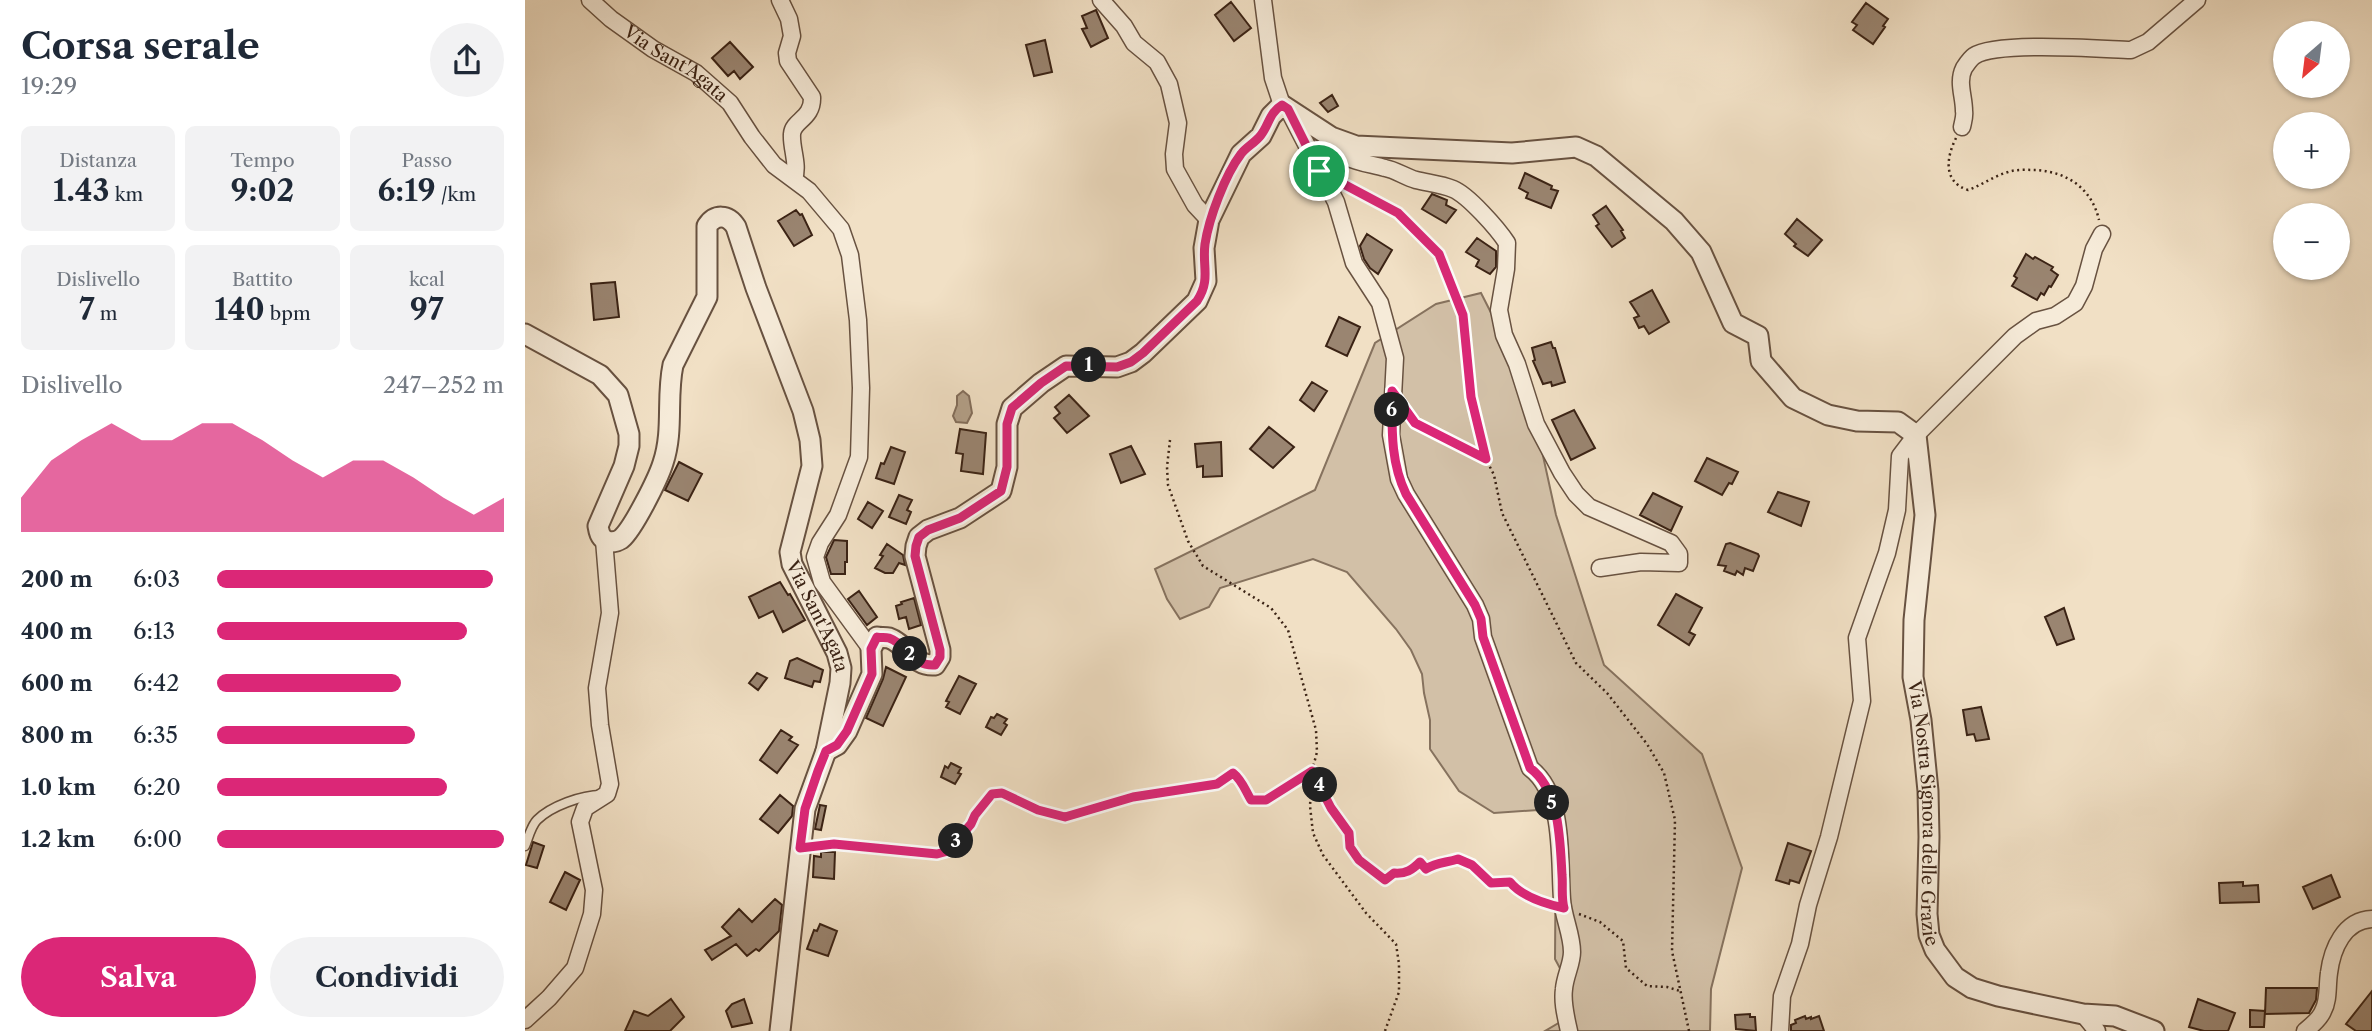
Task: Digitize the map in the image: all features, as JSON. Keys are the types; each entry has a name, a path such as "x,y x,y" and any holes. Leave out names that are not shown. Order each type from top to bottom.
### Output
{"street":[{"name":"Via Sant'Agata","path":"590,0 611,19 653,49 697,73 730,103 774,165 794,179 827,210 841,229 850,255 858,320 861,388 859,457 838,514 820,543 815,557 822,582 871,649 872,674 847,731 837,745 826,751"},
{"path":"780,0 789,19 792,36 787,53 788,61 812,97 809,112 792,134 797,172 794,179"},
{"path":"1101,0 1124,26 1134,43 1157,62 1170,85 1178,123 1175,169 1195,205 1209,220"},
{"path":"1263,0 1273,78 1285,107 1336,202 1354,263 1380,303 1395,358 1391,435 1399,479 1475,605 1481,619 1483,637 1530,768 1538,774 1552,801 1561,849 1564,908 1572,954 1564,987 1563,1005 1570,1031"},
{"path":"1962,127 1965,112 1960,84 1965,67 1974,56 1990,50 2016,47 2131,50 2148,42 2197,0"},
{"path":"871,649 877,637 891,638 919,662 928,666 935,665 940,657 940,650 915,556 919,537 928,530 960,518 1001,491 1007,467 1007,424 1012,408 1041,383 1066,366 1117,367 1131,362 1197,301 1203,293 1206,281 1204,248 1209,220 1241,154 1261,136 1271,116 1285,107"},
{"path":"1285,107 1331,137 1356,146 1478,153 1576,147 1596,156 1674,221 1701,252 1733,323 1758,336 1761,361 1793,398 1828,415 1857,421 1898,422 1916,435"},
{"path":"1331,137 1335,148 1350,159 1454,189 1464,195 1507,243 1499,310 1504,335 1537,424 1562,473 1589,507 1671,543 1679,554 1679,563 1641,562 1600,568"},
{"name":"Via Sant'Agata","path":"604,540 614,542 623,537 663,465 671,425 670,377 673,365 707,298 707,226 712,219 725,217 736,227 803,411 810,440 811,466 790,552 792,565 837,653 841,668 826,751"},
{"path":"1780,1031 1782,996 1800,944 1863,701 1857,638 1887,553 1897,510 1900,456 1916,435 2015,336 2036,321 2055,316 2075,303 2084,286 2094,250 2102,234"},
{"path":"525,334 600,375 618,395 629,434 624,466 598,526 604,540 610,613 597,688 610,784 607,794 585,808 580,822 594,890 592,914 575,968 525,1020"},
{"name":"Via Nostra Signora delle Grazie","path":"1916,435 1925,515 1913,620 1913,677 1921,720 1928,791 1929,935 1935,950 1955,977 1972,988 2083,1014 2115,1016 2154,1031"},
{"path":"780,1031 805,809 826,751"},
{"path":"2305,1031 2323,1012 2332,960 2342,935 2351,926 2372,919"},
{"path":"2083,1014 2097,1031"}],"lane":[{"path":"525,846 536,821 553,809 591,795 607,794"}],"path":[{"path":"1962,127 1952,146 1947,168 1952,180 1960,188 1968,190 2010,171 2060,174 2079,183 2091,199 2097,211 2102,234"},
{"path":"1319,171 1398,213 1439,254 1463,315 1471,397 1502,513 1576,663 1607,693 1647,744 1664,773 1675,820 1672,950 1689,1031"},
{"path":"1392,391 1415,423 1486,459"},
{"path":"1170,440 1168,485 1188,541 1203,566 1271,608 1288,631 1316,730 1317,752 1312,771 1310,806 1313,833 1324,855 1366,913 1396,944 1399,992 1385,1031"},
{"path":"1312,771 1331,808 1349,833 1350,847 1359,860 1385,880 1394,873 1403,874 1413,869 1420,862 1426,869 1437,862 1458,859 1472,865 1491,883 1510,882 1517,891 1545,904 1564,908"},
{"path":"800,848 834,844 937,854 948,851 992,794 1002,793 1038,810 1065,817 1133,797 1217,784 1233,773 1241,779 1251,800 1266,800 1312,771"},
{"path":"1569,928 1576,912 1600,922 1623,941 1626,968 1647,986 1681,991"}],"shaded area":[{"path":"1481,293 1517,364 1536,424 1556,515 1604,665 1702,754 1742,868 1711,989 1710,1031 1545,1031 1567,1018 1570,987 1555,959 1556,827 1538,810 1494,813 1459,791 1430,749 1430,720 1422,674 1411,650 1347,572 1313,559 1220,588 1209,607 1180,619 1167,599 1155,569 1315,490 1375,343 1436,304"},
{"path":"963,391 969,396 972,413 967,423 956,422 953,416 957,396"}],"building":[{"path":"1231,2 1251,28 1234,41 1215,15"},
{"path":"1866,3 1888,19 1873,44 1853,30 1857,25 1852,22"},
{"path":"1096,10 1108,38 1091,47 1082,29 1087,28 1082,16"},
{"path":"1045,40 1052,72 1034,76 1026,45"},
{"path":"730,42 753,67 740,79 734,71 728,76 712,58"},
{"path":"1332,95 1338,106 1328,112 1320,103"},
{"path":"1525,173 1558,191 1551,208 1526,198 1528,193 1519,188"},
{"path":"1432,194 1447,200 1446,205 1456,210 1446,223 1422,209"},
{"path":"1606,206 1623,230 1621,231 1625,238 1612,247 1596,226 1599,224 1593,215"},
{"path":"796,210 802,214 812,235 794,246 778,221"},
{"path":"1797,219 1822,240 1808,256 1794,246 1796,244 1785,234"},
{"path":"1367,234 1392,250 1378,274 1364,259 1360,246"},
{"path":"1477,238 1496,251 1496,267 1490,274 1476,266 1479,260 1466,252"},
{"path":"2026,254 2053,267 2051,270 2058,275 2051,287 2049,286 2044,295 2041,293 2037,300 2012,286 2017,278 2014,276"},
{"path":"615,282 619,317 594,320 591,284"},
{"path":"1652,290 1669,322 1649,334 1644,326 1639,328 1634,318 1639,316 1630,302"},
{"path":"1339,317 1360,327 1347,356 1326,346"},
{"path":"1551,342 1565,382 1552,386 1551,382 1543,384 1533,361 1532,348"},
{"path":"1312,382 1327,391 1314,411 1300,400"},
{"path":"1069,395 1089,416 1067,433 1054,418 1060,413 1055,407"},
{"path":"1574,410 1595,448 1571,460 1552,420"},
{"path":"1269,427 1294,447 1273,468 1250,449"},
{"path":"960,429 986,433 983,474 961,471 963,454 956,453"},
{"path":"1221,442 1222,476 1203,477 1203,466 1197,467 1195,444"},
{"path":"1131,446 1145,474 1121,483 1110,454"},
{"path":"891,447 905,452 894,484 876,478"},
{"path":"1707,458 1738,472 1722,495 1695,481"},
{"path":"679,462 702,474 688,501 665,490"},
{"path":"1778,492 1809,502 1801,526 1768,512"},
{"path":"1653,493 1682,507 1671,531 1640,515"},
{"path":"899,495 912,500 907,510 911,512 906,524 889,517"},
{"path":"868,502 883,511 872,528 858,519"},
{"path":"834,540 847,541 845,574 831,574 826,557"},
{"path":"1730,543 1758,554 1753,571 1745,568 1743,575 1737,571 1735,575 1724,571 1726,566 1718,565 1726,544"},
{"path":"887,544 903,555 905,565 899,563 893,573 885,573 875,568"},
{"path":"780,582 805,620 783,632 773,611 759,618 749,597"},
{"path":"859,591 877,617 867,625 848,599"},
{"path":"1676,594 1702,608 1689,632 1695,635 1689,645 1658,625"},
{"path":"914,598 921,625 909,629 906,617 899,619 896,606"},
{"path":"2064,608 2074,639 2057,645 2045,617"},
{"path":"797,658 823,670 820,682 814,681 812,687 785,678 790,661"},
{"path":"886,667 906,677 883,726 866,718"},
{"path":"757,673 767,678 758,690 749,683"},
{"path":"959,676 976,684 960,714 946,707 949,702 946,701"},
{"path":"1981,707 1989,739 1976,741 1974,734 1967,735 1963,710"},
{"path":"997,714 1007,719 1004,723 1007,725 1001,735 986,727 991,717 994,718"},
{"path":"781,730 792,737 789,740 798,745 777,773 760,760"},
{"path":"951,763 961,768 958,773 961,774 955,784 941,777 945,766 948,768"},
{"path":"780,795 793,806 792,816 778,833 760,819"},
{"path":"820,805 826,806 821,830 815,829"},
{"path":"533,842 544,846 537,868 526,865"},
{"path":"1788,843 1811,851 1799,883 1790,880 1789,884 1776,880"},
{"path":"821,852 835,852 834,879 813,877 814,856 821,857"},
{"path":"565,872 580,880 566,910 550,902"},
{"path":"2331,875 2340,897 2313,909 2303,887"},
{"path":"2243,882 2243,886 2258,885 2259,902 2220,903 2219,883"},
{"path":"775,899 782,905 779,931 759,951 756,949 747,956 736,944 712,960 705,950 731,936 722,927 739,909 752,922"},
{"path":"820,924 837,931 828,956 807,949 814,930 817,931"},
{"path":"2266,988 2317,988 2316,1000 2309,1013 2265,1014"},
{"path":"2372,991 2372,1031 2356,1031 2346,1024"},
{"path":"671,999 684,1017 670,1031 625,1031 634,1011 648,1016"},
{"path":"744,999 752,1023 732,1027 726,1011 732,1004"},
{"path":"2198,999 2235,1013 2228,1031 2204,1031 2189,1027"},
{"path":"2250,1010 2265,1011 2264,1027 2250,1027"},
{"path":"1750,1014 1750,1017 1755,1017 1756,1031 1736,1029 1735,1015"},
{"path":"1805,1016 1806,1019 1811,1019 1819,1016 1824,1031 1791,1031 1795,1020"}],"route":[{"path":"1282,105 1288,109 1319,171 1398,213 1439,254 1463,315 1471,397 1486,459 1415,423 1392,391 1393,454 1406,494 1475,605 1481,619 1483,637 1530,768 1538,774 1552,801 1561,849 1564,908 1545,904 1517,891 1510,882 1491,883 1467,861 1458,859 1437,862 1426,869 1420,862 1413,869 1403,874 1394,873 1385,880 1359,860 1350,847 1349,833 1331,808 1312,771 1266,800 1251,800 1241,779 1233,773 1217,784 1133,797 1065,817 1038,810 1002,793 992,794 948,851 937,854 834,844 800,848 805,809 818,771 826,751 837,745 847,731 872,674 871,649 877,637 891,638 919,662 928,666 935,665 940,657 915,556 916,546 919,537 928,530 960,518 1001,491 1007,467 1007,424 1012,408 1066,366 1117,367 1131,362 1197,301 1203,293 1206,281 1204,248 1209,220 1241,154 1261,136 1275,109 1282,105"}]}
